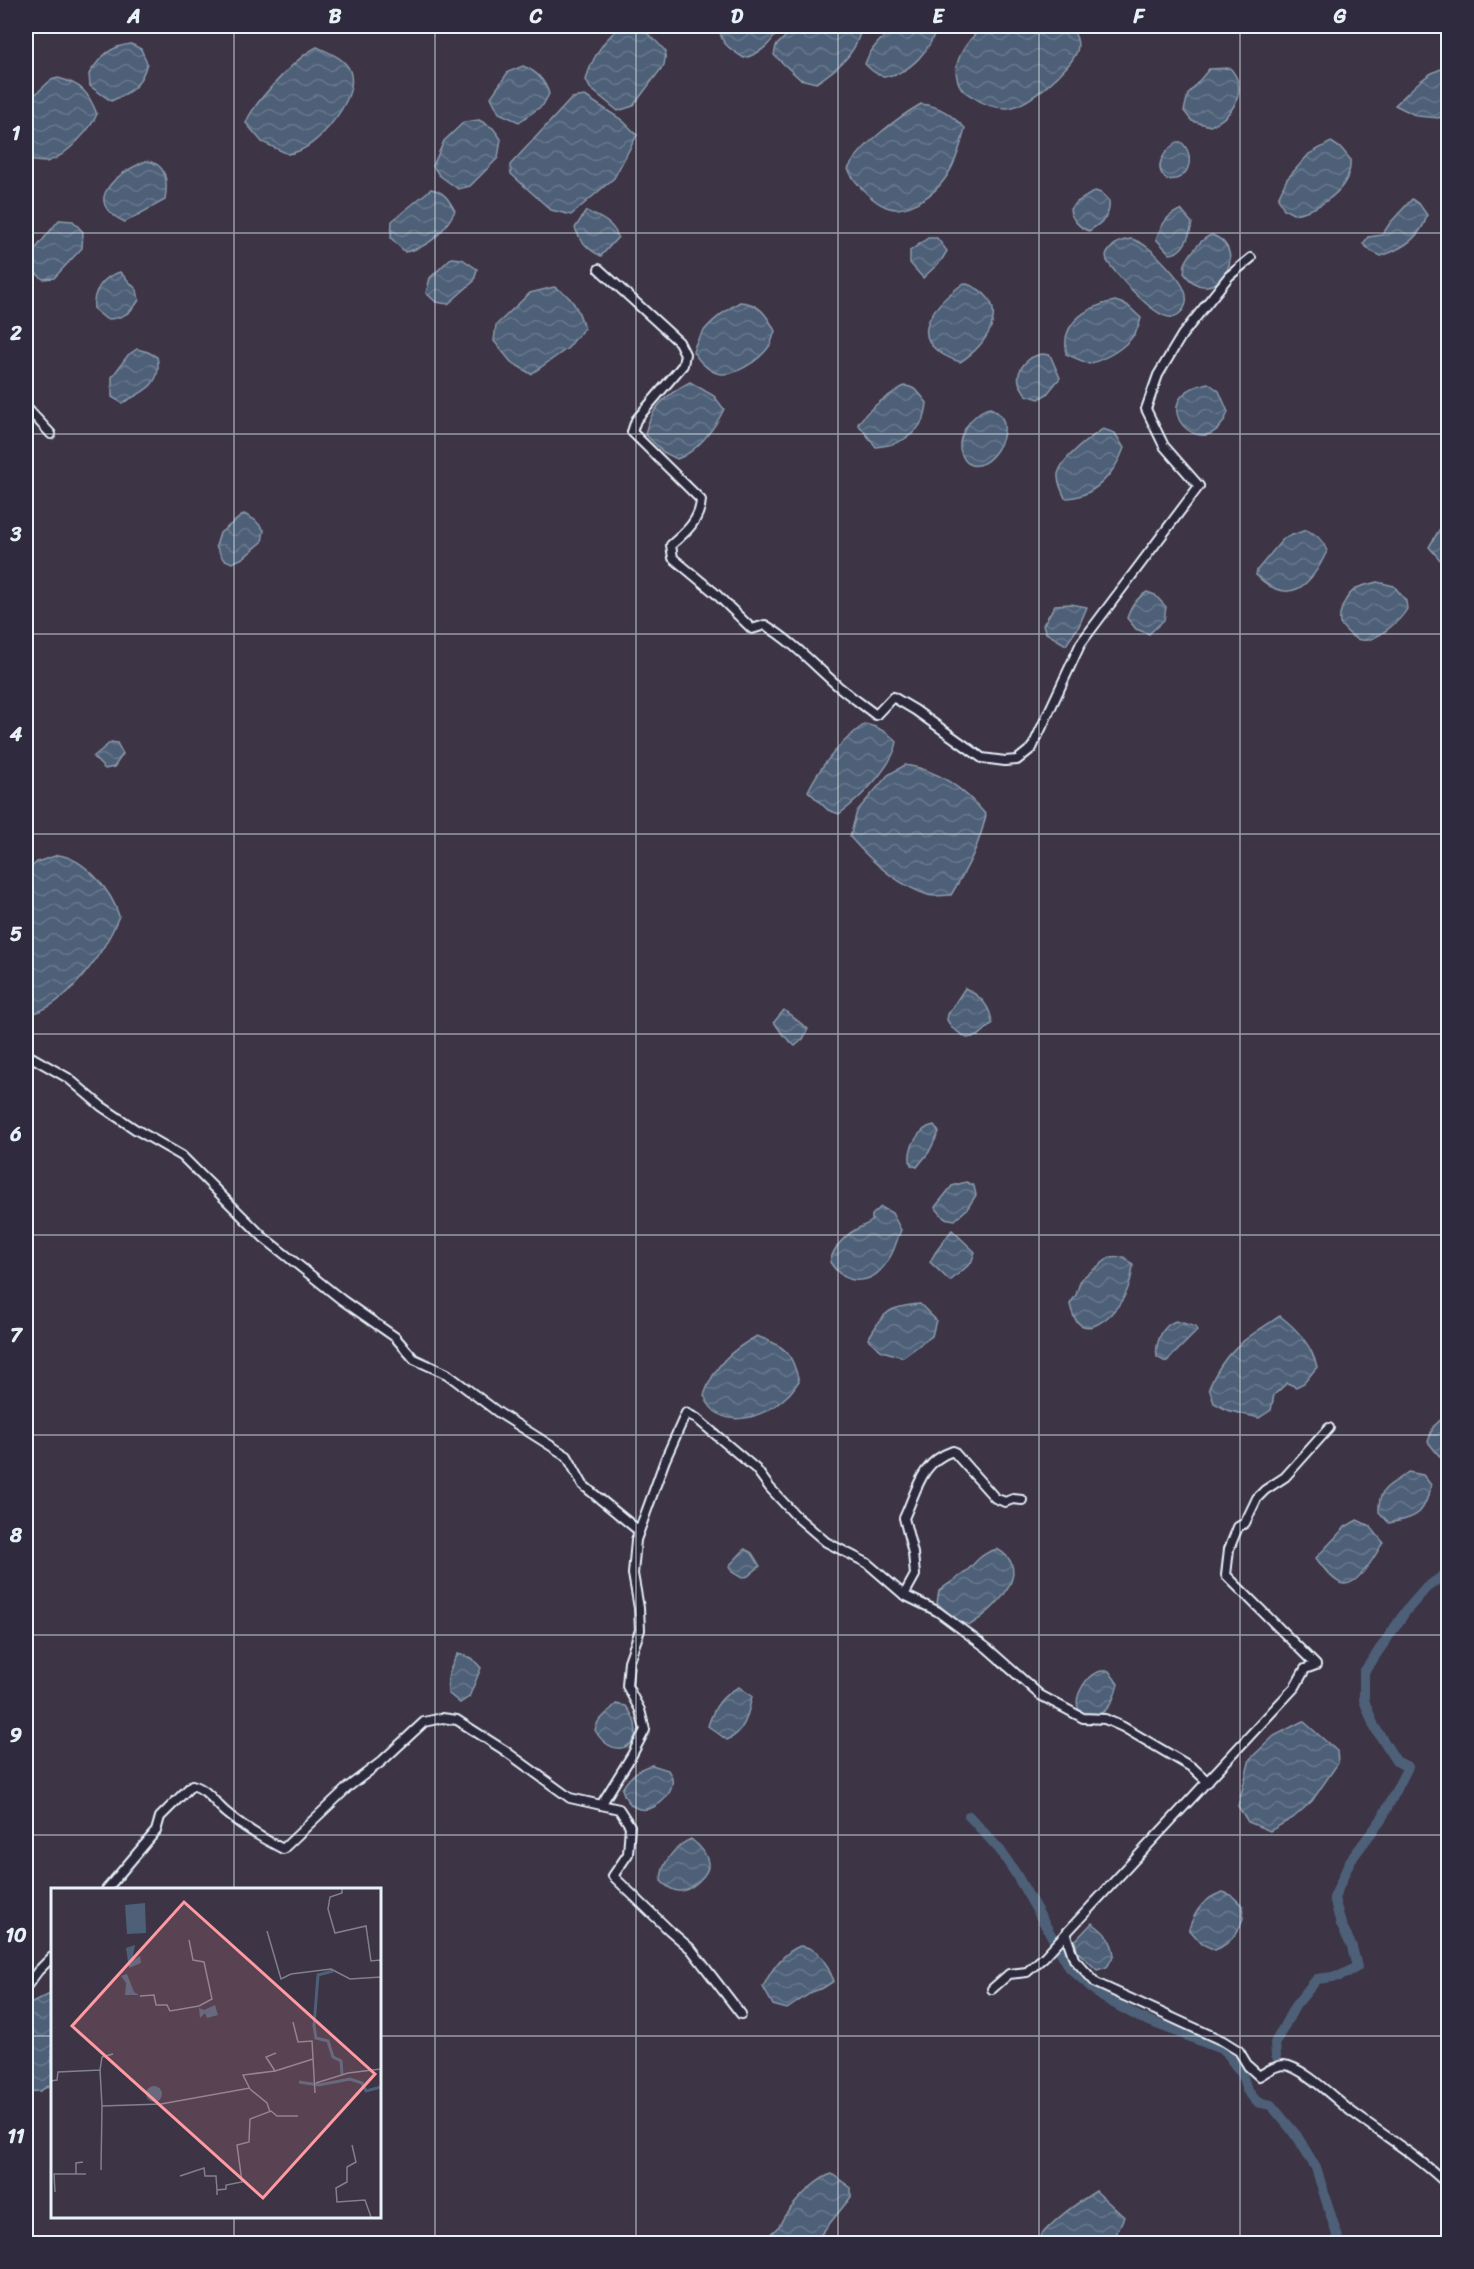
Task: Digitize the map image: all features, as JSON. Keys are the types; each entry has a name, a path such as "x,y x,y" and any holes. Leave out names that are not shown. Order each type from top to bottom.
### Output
{"street":[{"path":"599,269 668,331 679,342 685,354 683,365 636,420 632,432 701,500 700,511 690,529 671,545 672,558 715,593 752,629 765,626 780,634 823,670 838,686 876,715 893,697 982,758 1005,761 1017,760 1032,748 1081,643 1199,486 1164,446 1146,409 1158,375 1182,334 1229,276 1251,258"},
{"path":"26,407 51,434"},
{"path":"26,1054 68,1078 101,1106 135,1129 182,1156 263,1237 342,1300 395,1337 414,1359 447,1374 499,1413 567,1456 583,1485 639,1531"},
{"path":"601,1805 645,1730 640,1710 627,1686 629,1660 640,1629 633,1574 636,1540 668,1451 686,1413 696,1418 756,1469 797,1517 826,1542 867,1563 904,1595 937,1611 987,1648 1040,1695 1083,1718 1106,1719 1123,1727 1193,1768 1208,1782"},
{"path":"992,1989 1009,1974 1026,1972 1066,1935 1295,1687 1305,1669 1316,1665 1226,1575 1229,1549 1238,1527 1245,1523 1257,1498 1285,1477 1329,1428"},
{"path":"904,1595 915,1575 913,1553 904,1518 923,1473 941,1455 953,1451 995,1498 1005,1503 1013,1499 1022,1500"},
{"path":"108,1888 156,1831 160,1817 192,1785 201,1788 226,1813 251,1831 283,1849 348,1787 381,1762 424,1722 442,1718 457,1719 504,1749 570,1798 619,1809 630,1826 628,1854 613,1876 691,1948 741,2014"},
{"path":"1066,1935 1074,1959 1096,1983 1202,2033 1212,2035 1239,2050 1248,2066 1259,2076 1272,2068 1285,2065 1300,2071 1354,2114 1425,2163 1449,2185"},
{"path":"26,1987 51,1958"}],"water":[{"path":"624,26 642,30 666,52 664,65 633,106 618,111 590,88 586,80 591,64 600,49 611,35"},
{"path":"720,26 781,26 766,46 757,53 744,58 730,49 723,41"},
{"path":"796,26 854,26 860,33 849,56 816,83 800,79 774,55 776,46"},
{"path":"896,26 936,26 925,51 911,66 894,74 879,75 865,64 867,58 882,38"},
{"path":"984,26 1070,26 1078,44 1077,51 1057,77 1026,101 1007,108 993,107 963,90 956,72 957,63 965,46"},
{"path":"131,44 141,49 147,63 145,71 135,87 111,101 90,86 89,74 106,53 117,47"},
{"path":"317,47 336,56 348,67 351,81 349,92 329,127 310,145 288,154 262,142 246,123 257,104 277,81"},
{"path":"523,66 539,77 549,94 543,105 519,122 499,113 491,97 508,72"},
{"path":"1230,68 1236,76 1238,85 1236,101 1232,109 1226,116 1210,126 1192,121 1184,111 1188,94 1209,69"},
{"path":"1441,69 1448,75 1448,109 1439,118 1417,116 1395,105 1422,80"},
{"path":"58,78 79,86 97,114 84,134 63,154 47,162 34,161 26,151 26,103 51,80"},
{"path":"585,96 622,120 637,135 614,178 571,215 551,210 511,174 510,165 572,98"},
{"path":"921,104 945,112 965,128 962,141 951,168 935,190 910,206 890,208 868,195 848,169 880,133"},
{"path":"479,120 493,128 501,139 498,158 470,186 458,189 439,175 433,166 444,141 464,122"},
{"path":"1177,142 1181,142 1189,154 1188,167 1180,177 1166,179 1160,169 1160,164 1168,150"},
{"path":"1331,142 1342,149 1350,159 1346,180 1340,189 1323,203 1303,212 1293,214 1284,209 1278,198 1287,179 1309,154"},
{"path":"146,161 162,169 166,180 165,200 125,222 112,214 105,205 104,197 115,180"},
{"path":"431,189 443,194 455,211 446,226 429,243 405,252 391,238 392,221"},
{"path":"1095,191 1101,193 1109,201 1109,207 1104,219 1089,231 1076,223 1070,209"},
{"path":"1412,199 1427,215 1416,236 1396,250 1381,256 1363,244 1368,237 1382,235"},
{"path":"1181,210 1192,223 1191,228 1183,247 1170,254 1156,239 1165,221 1172,214"},
{"path":"586,211 613,227 618,237 601,256 585,245 575,228"},
{"path":"59,220 73,221 83,232 82,248 54,278 43,279 26,265"},
{"path":"1212,235 1224,243 1229,253 1229,265 1224,275 1216,283 1206,286 1195,284 1184,273 1187,260 1204,239"},
{"path":"928,238 937,238 947,251 941,261 923,278 910,263 910,251"},
{"path":"1132,239 1142,243 1154,253 1183,286 1185,306 1177,315 1169,317 1154,309 1127,284 1107,261 1106,255 1114,245 1123,240"},
{"path":"451,258 462,259 477,269 474,281 448,304 436,302 426,293 430,278"},
{"path":"120,272 137,290 139,300 126,314 106,319 94,309 95,296 108,277"},
{"path":"964,283 979,290 989,299 993,309 993,321 981,343 960,362 942,354 932,345 927,335 932,314 951,293"},
{"path":"554,287 566,294 574,304 584,328 568,348 531,374 511,362 494,341 496,325 530,293"},
{"path":"1115,301 1127,305 1141,318 1134,335 1128,342 1114,353 1089,364 1066,354 1066,336 1075,321 1093,308"},
{"path":"740,302 757,307 765,315 775,331 770,345 760,357 737,371 721,374 714,372 705,366 693,352 705,329 725,311"},
{"path":"137,349 157,357 157,374 154,381 144,391 122,403 112,397 112,377 128,355"},
{"path":"1042,354 1050,355 1060,378 1047,394 1039,399 1026,395 1019,377 1022,368 1032,357"},
{"path":"690,382 714,396 724,409 705,439 692,451 677,459 663,452 645,434 651,416 661,403"},
{"path":"1208,383 1219,391 1228,412 1218,429 1206,435 1193,433 1183,426 1177,415 1178,402 1188,391"},
{"path":"904,386 915,389 927,403 922,421 911,435 903,440 876,447 858,424 873,407"},
{"path":"990,408 1001,416 1004,427 1002,439 988,460 978,465 969,464 960,448 963,433 977,414"},
{"path":"1103,429 1115,433 1124,448 1120,457 1109,475 1094,489 1085,494 1065,498 1058,480 1061,468 1077,448"},
{"path":"244,514 255,520 264,530 262,542 243,558 232,563 223,559 216,546 220,533"},
{"path":"1448,522 1448,569 1429,547 1439,530"},
{"path":"1306,530 1319,538 1327,551 1306,583 1289,591 1279,590 1268,585 1256,575 1257,570 1284,538"},
{"path":"1377,582 1394,586 1406,601 1407,609 1394,624 1381,634 1368,640 1359,640 1340,624 1342,609 1349,595 1357,588"},
{"path":"1147,592 1155,595 1166,607 1164,620 1149,634 1136,629 1127,618 1134,603"},
{"path":"1071,604 1087,607 1079,626 1066,645 1046,633 1043,625 1055,605"},
{"path":"865,724 882,730 897,742 882,772 856,800 839,814 828,810 808,791 832,754"},
{"path":"111,742 117,743 123,754 114,767 105,769 93,757"},
{"path":"905,765 929,771 950,782 986,815 972,856 951,895 930,896 906,885 875,863 850,837 857,811 888,775"},
{"path":"58,855 78,862 96,878 104,887 119,916 94,962 69,991 41,1010 26,1015 26,872 37,862"},
{"path":"965,988 984,1002 992,1024 978,1036 967,1038 952,1028 947,1020 948,1014"},
{"path":"784,1010 808,1029 803,1039 795,1046 774,1022"},
{"path":"934,1125 939,1132 929,1152 917,1167 911,1165 910,1153 915,1140 923,1130"},
{"path":"966,1182 974,1186 976,1195 967,1209 955,1220 944,1218 935,1207 952,1186"},
{"path":"881,1207 892,1213 901,1230 892,1254 884,1266 869,1278 852,1280 844,1277 830,1262 833,1252 846,1236 872,1221 872,1215"},
{"path":"952,1230 975,1252 971,1263 950,1281 930,1262"},
{"path":"1124,1257 1133,1265 1124,1297 1103,1321 1087,1327 1080,1324 1074,1317 1070,1304 1076,1295 1081,1279 1109,1258"},
{"path":"920,1304 936,1320 932,1336 903,1357 882,1351 868,1339 888,1312 900,1307"},
{"path":"1280,1316 1303,1338 1317,1367 1304,1383 1296,1387 1287,1383 1274,1395 1271,1410 1259,1418 1227,1410 1214,1403 1209,1388 1222,1363 1247,1338"},
{"path":"1176,1321 1196,1327 1197,1331 1166,1362 1157,1357 1158,1341 1163,1330"},
{"path":"757,1336 786,1351 799,1381 789,1394 766,1411 742,1418 730,1418 720,1414 711,1407 704,1395 708,1384 718,1367 731,1353"},
{"path":"1448,1413 1448,1459 1441,1458 1428,1442 1433,1427"},
{"path":"1408,1472 1423,1475 1431,1485 1426,1503 1413,1516 1389,1523 1379,1512 1381,1496 1383,1491"},
{"path":"1357,1520 1370,1526 1383,1542 1361,1574 1350,1583 1344,1584 1332,1577 1316,1558 1345,1527"},
{"path":"745,1549 752,1553 760,1566 742,1578 732,1572 729,1566"},
{"path":"997,1549 1008,1558 1013,1568 1012,1579 1007,1590 980,1619 970,1625 959,1622 937,1603 939,1591 963,1574 981,1557"},
{"path":"458,1654 472,1658 481,1668 469,1697 460,1703 448,1693 449,1673"},
{"path":"1101,1671 1109,1671 1118,1684 1111,1704 1103,1712 1090,1716 1080,1711 1078,1698 1089,1678"},
{"path":"739,1687 752,1696 751,1703 742,1728 727,1740 708,1726 719,1703 727,1694"},
{"path":"616,1704 626,1706 634,1719 636,1730 634,1739 621,1748 612,1747 603,1741 595,1730 598,1722"},
{"path":"1303,1721 1337,1751 1338,1763 1312,1801 1293,1818 1270,1831 1248,1822 1238,1806 1250,1759 1274,1736"},
{"path":"652,1765 668,1770 672,1778 668,1795 653,1807 635,1808 628,1801 622,1789 635,1774"},
{"path":"691,1839 704,1853 708,1868 693,1886 678,1891 661,1881 663,1868 674,1851"},
{"path":"1223,1892 1231,1895 1243,1906 1244,1913 1236,1933 1227,1943 1215,1950 1202,1944 1189,1929 1194,1916 1205,1901"},
{"path":"1092,1923 1107,1937 1114,1955 1107,1967 1097,1970 1077,1951 1075,1941"},
{"path":"800,1946 818,1953 834,1981 812,1992 787,2009 773,2005 763,1987 778,1963"},
{"path":"51,1994 51,2085 40,2091 26,2092 26,2006"},
{"path":"832,2174 851,2188 851,2197 814,2243 765,2243 801,2197 819,2180"},
{"path":"1096,2191 1124,2217 1112,2243 1035,2243 1055,2221"}],"waterway":[{"path":"1276,2056 1275,2043 1295,2006 1317,1979 1340,1976 1357,1967 1334,1898 1350,1861 1381,1820 1408,1767 1396,1761 1374,1726 1364,1700 1364,1672 1406,1611 1426,1588 1448,1572"},
{"path":"969,1816 1000,1850 1016,1874 1070,1968 1101,1996 1139,2017 1224,2050 1242,2074 1247,2090 1257,2102 1271,2105 1297,2136 1316,2168 1338,2238 1336,2244"}]}
